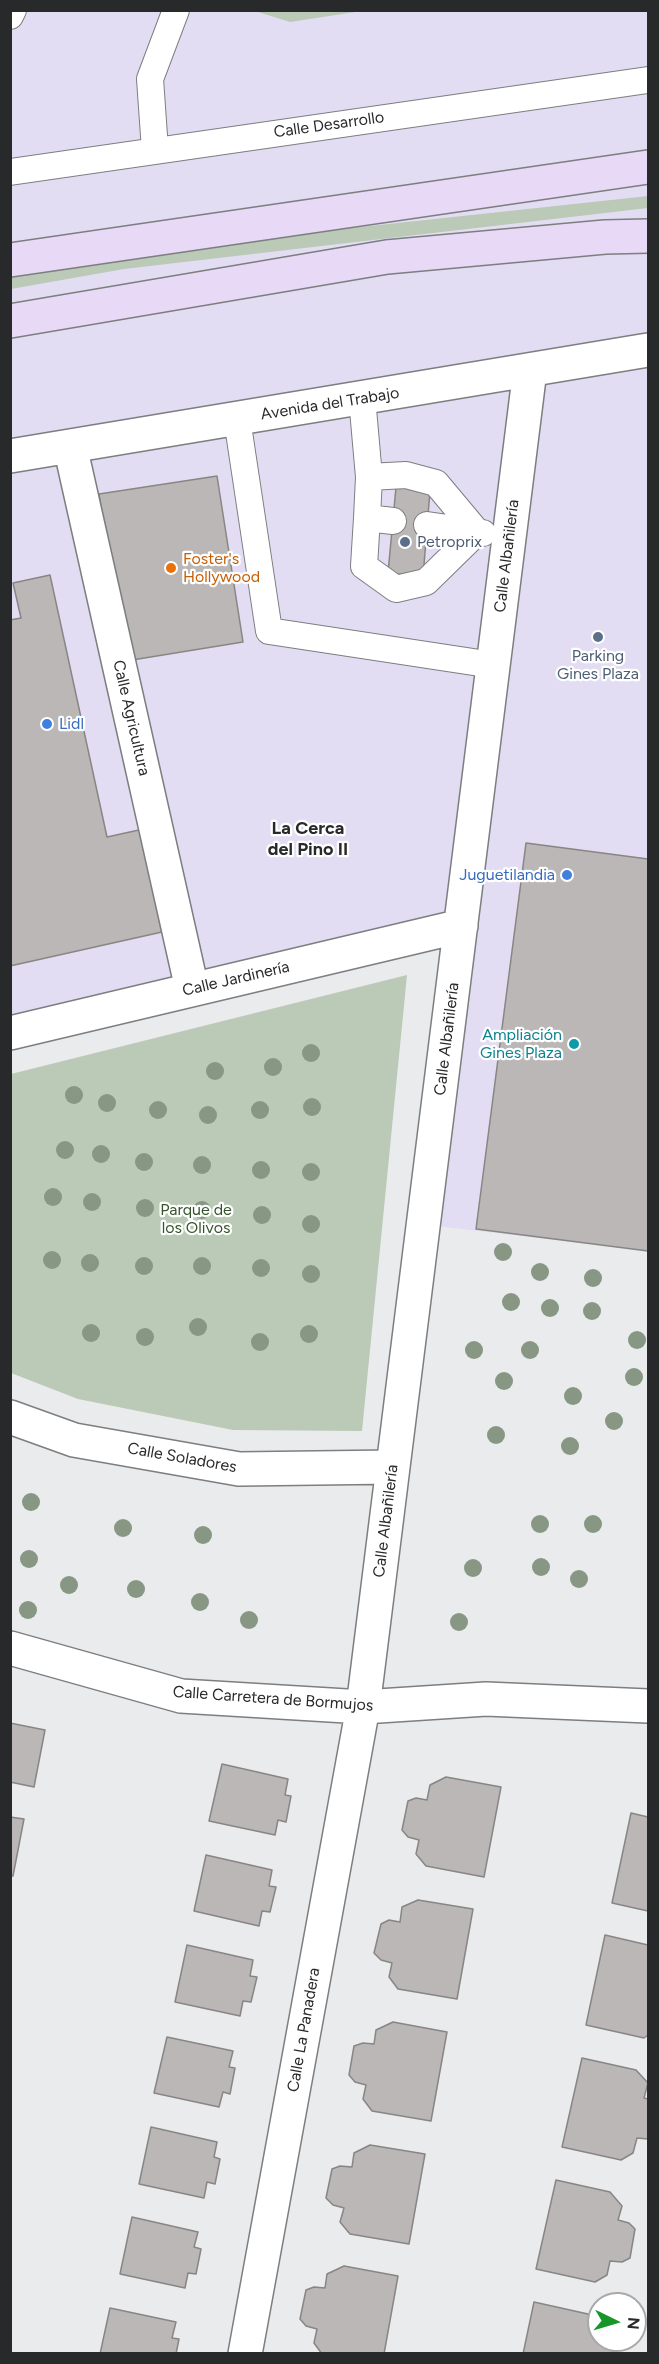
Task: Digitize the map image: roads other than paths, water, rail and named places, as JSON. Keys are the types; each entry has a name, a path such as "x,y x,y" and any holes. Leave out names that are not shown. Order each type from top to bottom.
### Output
{"main road":[{"path":"10,260 648,167"},
{"path":"10,321 387,257 605,237 648,236"}],"street":[{"name":"Avenida del Trabajo","path":"10,456 648,350"},
{"name":"Calle Albañilería","path":"363,1707 530,370"},
{"name":"Calle Agricultura","path":"70,446 192,989"},
{"name":"Calle Jardinería","path":"10,1033 461,926"},
{"name":"Calle Soladores","path":"10,1417 74,1440 239,1469 393,1467"},
{"name":"Calle Carretera de Bormujos","path":"10,1648 181,1696 363,1707 486,1699 648,1706"},
{"name":"Calle La Panadera","path":"244,2354 363,1707"}],"lane":[{"path":"10,16 13,10"},
{"path":"155,150 150,79 176,10"},
{"name":"Calle Desarrollo","path":"10,172 648,80"},
{"path":"363,398 369,477 364,566 396,589 426,582 477,532"},
{"path":"237,419 269,631 494,665"},
{"path":"369,477 406,475 436,483 477,532"},
{"path":"367,518 393,521"},
{"path":"427,525 510,536"}],"place":[{"name":"Petroprix","path":"405,542"},
{"name":"Foster's Hollywood","path":"171,568"},
{"name":"Parking Gines Plaza","path":"598,637"},
{"name":"Lidl","path":"47,724"},
{"name":"Juguetilandia","path":"567,875"},
{"name":"Ampliación Gines Plaza","path":"574,1044"}],"district":[{"name":"La Cerca del Pino II","path":"308,839"}],"park label":[{"name":"Parque de los Olivos","path":"196,1219"}]}
